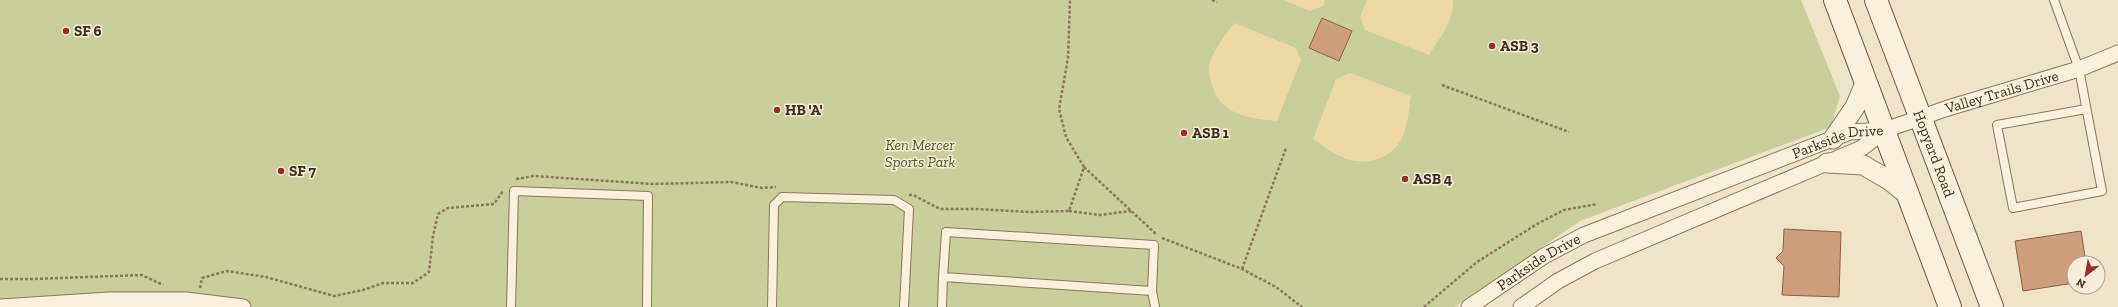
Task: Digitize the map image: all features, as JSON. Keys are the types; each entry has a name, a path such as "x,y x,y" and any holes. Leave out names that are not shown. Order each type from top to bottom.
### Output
{"main road":[{"path":"1836,0 1950,307"},
{"name":"Hopyard Road","path":"1876,0 1992,307"}],"street":[{"name":"Valley Trails Drive","path":"1885,130 1921,117 2079,69 2118,53"},
{"path":"1833,139 1855,107 1866,81"},
{"name":"Parkside Drive","path":"1469,307 1544,256 1586,234 1850,132 1885,130"},
{"name":"Parkside Drive","path":"1521,307 1558,282 1595,261 1862,148 1885,130"},
{"path":"1827,163 1863,165 1889,180 1908,195"},
{"path":"0,307 109,300 186,300 243,307"}],"lane":[{"path":"2054,0 2079,69 2102,191 2013,208 1997,125 2086,109"},
{"path":"511,307 514,191 648,196 647,307"},
{"path":"772,307 774,205 782,197 894,200 908,209 904,307"},
{"path":"942,307 946,232 1154,245 1152,290 1155,307"},
{"path":"943,277 1152,290"}],"path":[{"path":"1070,0 1068,58 1059,109 1066,137 1084,167 1159,237 1242,269 1276,287 1302,307"},
{"path":"1212,0 1217,2"},
{"path":"1442,85 1569,132"},
{"path":"1242,269 1286,148"},
{"path":"1069,212 1084,167"},
{"path":"512,179 534,176 627,181 653,184 731,182 762,188 777,187"},
{"path":"193,289 200,290 202,278 227,271 266,277 334,296 363,290 383,283 413,283 429,272 438,214 448,208 494,204 507,186"},
{"path":"906,195 913,195 940,209 1069,212 1100,215 1131,211"},
{"path":"1424,307 1477,262 1537,224 1564,210 1597,204"},
{"path":"0,279 142,275 165,286"}],"green space":[{"name":"Ken Mercer Sports Park","path":"0,0 1801,0 1840,96 1831,127 1580,221 1455,307 0,307"}],"sand":[{"path":"1283,0 1325,0 1323,6 1310,11"},
{"path":"1367,0 1453,0 1453,8 1446,29 1429,55 1365,30 1360,17"},
{"path":"1234,23 1296,48 1301,60 1277,121 1237,114 1222,103 1216,95 1210,78 1209,66 1216,49"},
{"path":"1350,73 1411,96 1404,133 1400,142 1394,149 1378,159 1360,162 1351,160 1342,157 1313,139 1336,79"}],"building":[{"path":"1322,18 1352,31 1339,61 1309,48"},
{"path":"1784,229 1841,232 1839,297 1782,295 1784,266 1776,258 1783,251"},
{"path":"2081,231 2085,255 2066,255 2066,284 2023,291 2015,241"}],"place":[{"name":"SF 6","path":"66,31"},
{"name":"ASB 3","path":"1492,46"},
{"name":"HB 'A'","path":"777,110"},
{"name":"ASB 1","path":"1184,133"},
{"name":"SF 7","path":"281,171"},
{"name":"ASB 4","path":"1405,179"}]}
